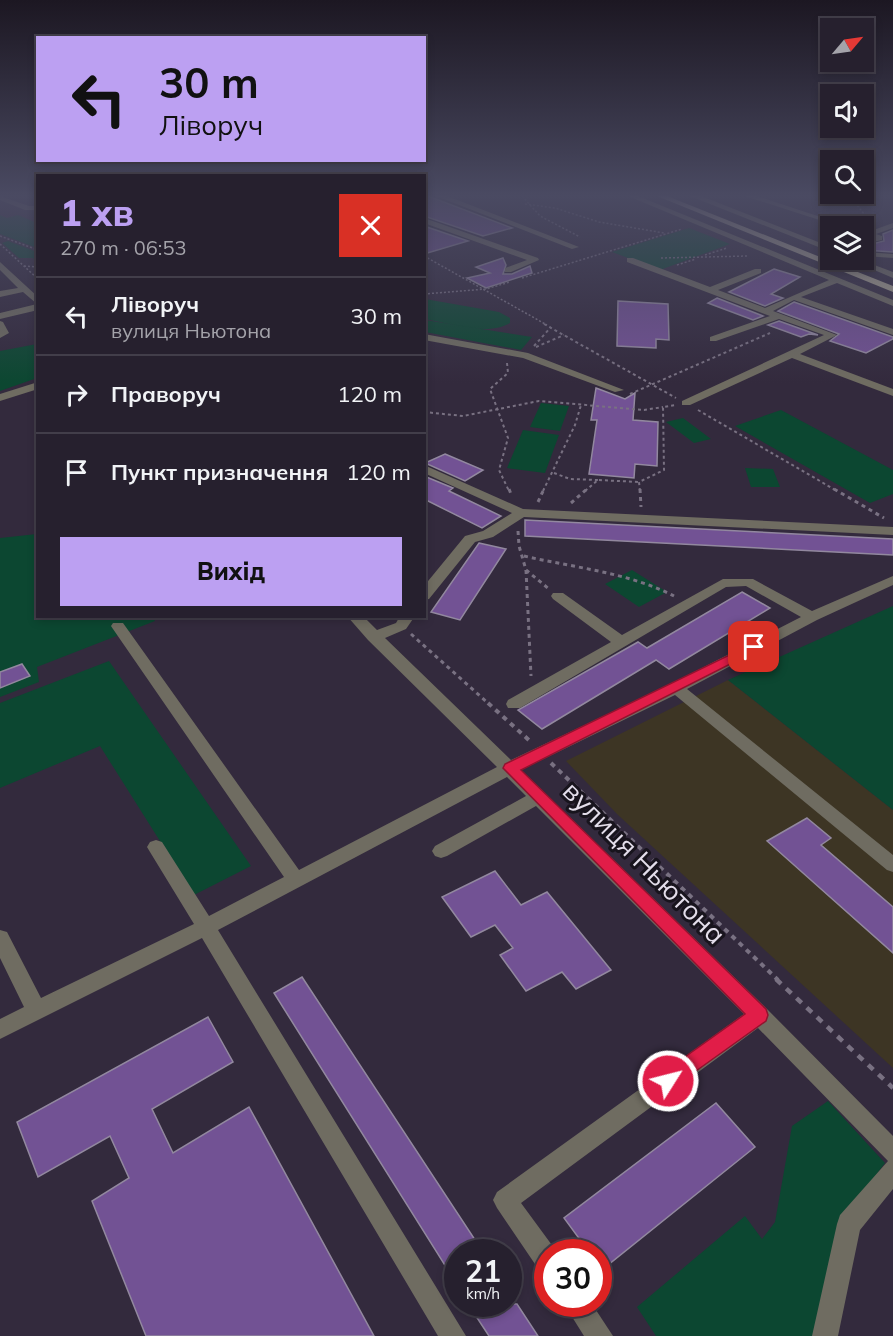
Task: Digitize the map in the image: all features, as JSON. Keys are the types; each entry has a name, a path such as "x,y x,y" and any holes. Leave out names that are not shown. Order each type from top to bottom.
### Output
{"main road":[{"path":"815,258 893,290"}],"street":[{"path":"508,270 535,260 531,258"},
{"path":"783,258 893,303"},
{"path":"630,260 832,335 686,403"},
{"path":"0,265 36,300"},
{"path":"874,268 893,275"},
{"path":"711,290 758,271"},
{"path":"765,311 837,280"},
{"path":"0,294 24,289"},
{"path":"793,297 893,332"},
{"path":"0,316 36,307"},
{"path":"713,339 779,316"},
{"path":"0,324 4,333 0,334"},
{"path":"426,337 525,355 622,393"},
{"path":"792,354 893,393"},
{"path":"0,398 36,386"},
{"path":"426,469 521,513 893,531"},
{"path":"426,594 470,539 488,534 521,513"},
{"path":"0,1029 297,881 510,768 676,688 812,617 893,580"},
{"path":"514,704 621,642 630,630 681,600 723,583 748,582 812,617"},
{"path":"558,596 621,642"},
{"name":"вулиця Ньютона","path":"356,618 759,1015 893,1152"},
{"path":"374,637 405,621"},
{"path":"118,626 297,881"},
{"path":"676,688 893,865"},
{"path":"441,851 538,796"},
{"path":"156,847 453,1336"},
{"path":"0,938 38,1011"},
{"path":"534,1241 505,1200 759,1015"},
{"path":"825,1336 849,1224 893,1170"},
{"path":"586,1317 600,1336"}],"path":[{"path":"16,258 36,277"},
{"path":"428,258 486,289 893,523"},
{"path":"426,294 486,289 586,258"},
{"path":"630,260 660,258"},
{"path":"660,271 695,258"},
{"path":"24,266 36,267"},
{"path":"622,393 651,383 782,327 779,316"},
{"path":"530,349 551,327"},
{"path":"508,373 490,389 500,410 508,438 500,471 521,513 516,539 524,556 526,570 532,693"},
{"path":"426,412 463,416 539,401 644,410 686,403"},
{"path":"606,406 616,401"},
{"path":"521,513 539,502 554,473 581,405"},
{"path":"554,473 570,479 639,482 664,470 663,407"},
{"path":"556,516 598,480"},
{"path":"639,482 643,520"},
{"path":"524,556 565,566 589,567 621,578 647,582 681,600"},
{"path":"526,570 558,596"},
{"path":"405,621 673,882 893,1088"}],"shaded area":[{"path":"728,680 893,810 893,1068 618,815 566,761"}],"green space":[{"path":"629,258 691,258 660,270"},
{"path":"426,299 499,312 510,318 510,323 490,329 457,326 426,319"},
{"path":"426,320 532,337 521,350 426,332"},
{"path":"36,344 36,378 0,391 0,351"},
{"path":"541,403 569,406 560,431 530,427"},
{"path":"781,410 893,470 893,494 870,503 735,426"},
{"path":"683,418 711,439 694,443 666,422"},
{"path":"523,430 559,435 545,473 507,468"},
{"path":"745,468 773,469 780,487 751,487"},
{"path":"36,534 36,618 153,618 155,621 37,667 39,682 0,697 0,538"},
{"path":"632,570 667,592 639,607 605,584"},
{"path":"893,606 893,810 728,680"},
{"path":"109,661 251,866 194,895 100,746 0,788 0,703"},
{"path":"828,1101 885,1163 841,1221 814,1336 656,1336 637,1307 745,1216 762,1239 775,1222 792,1126"}],"building":[{"path":"503,258 506,265 503,274 512,274 530,266 532,273 486,288 467,278 490,273 476,267"},
{"path":"774,269 800,277 771,294 783,298 765,306 729,292"},
{"path":"717,298 763,316 753,320 708,303"},
{"path":"618,301 668,304 669,340 656,339 656,348 617,346"},
{"path":"794,302 893,337 893,339 866,353 830,341 839,334 778,311"},
{"path":"779,321 818,335 809,334 801,337 768,325"},
{"path":"596,388 625,399 635,393 633,420 658,422 657,466 635,464 634,478 589,474 597,420 591,420"},
{"path":"445,454 483,470 465,481 426,463"},
{"path":"426,477 453,488 449,491 501,516 482,528 426,500"},
{"path":"525,520 893,539 893,555 525,536"},
{"path":"479,543 506,549 460,620 431,612"},
{"path":"742,592 770,608 669,669 656,660 542,729 518,710 638,642 647,648"},
{"path":"22,664 30,676 0,688 0,672"},
{"path":"807,818 831,838 821,845 893,907 893,953 767,841"},
{"path":"495,871 521,905 547,892 611,970 576,989 562,972 526,991 500,955 513,948 495,925 471,937 442,897"},
{"path":"302,977 474,1239 444,1239 444,1264 274,993"},
{"path":"208,1017 233,1062 152,1109 173,1153 249,1107 374,1336 146,1336 92,1201 129,1178 110,1136 38,1177 17,1122"},
{"path":"716,1103 755,1147 612,1262 612,1239 579,1239 564,1218"},
{"path":"522,1312 538,1336 489,1336 477,1317 522,1317"}],"route":[{"path":"668,1081 759,1015 510,768 676,688 754,647"}]}
